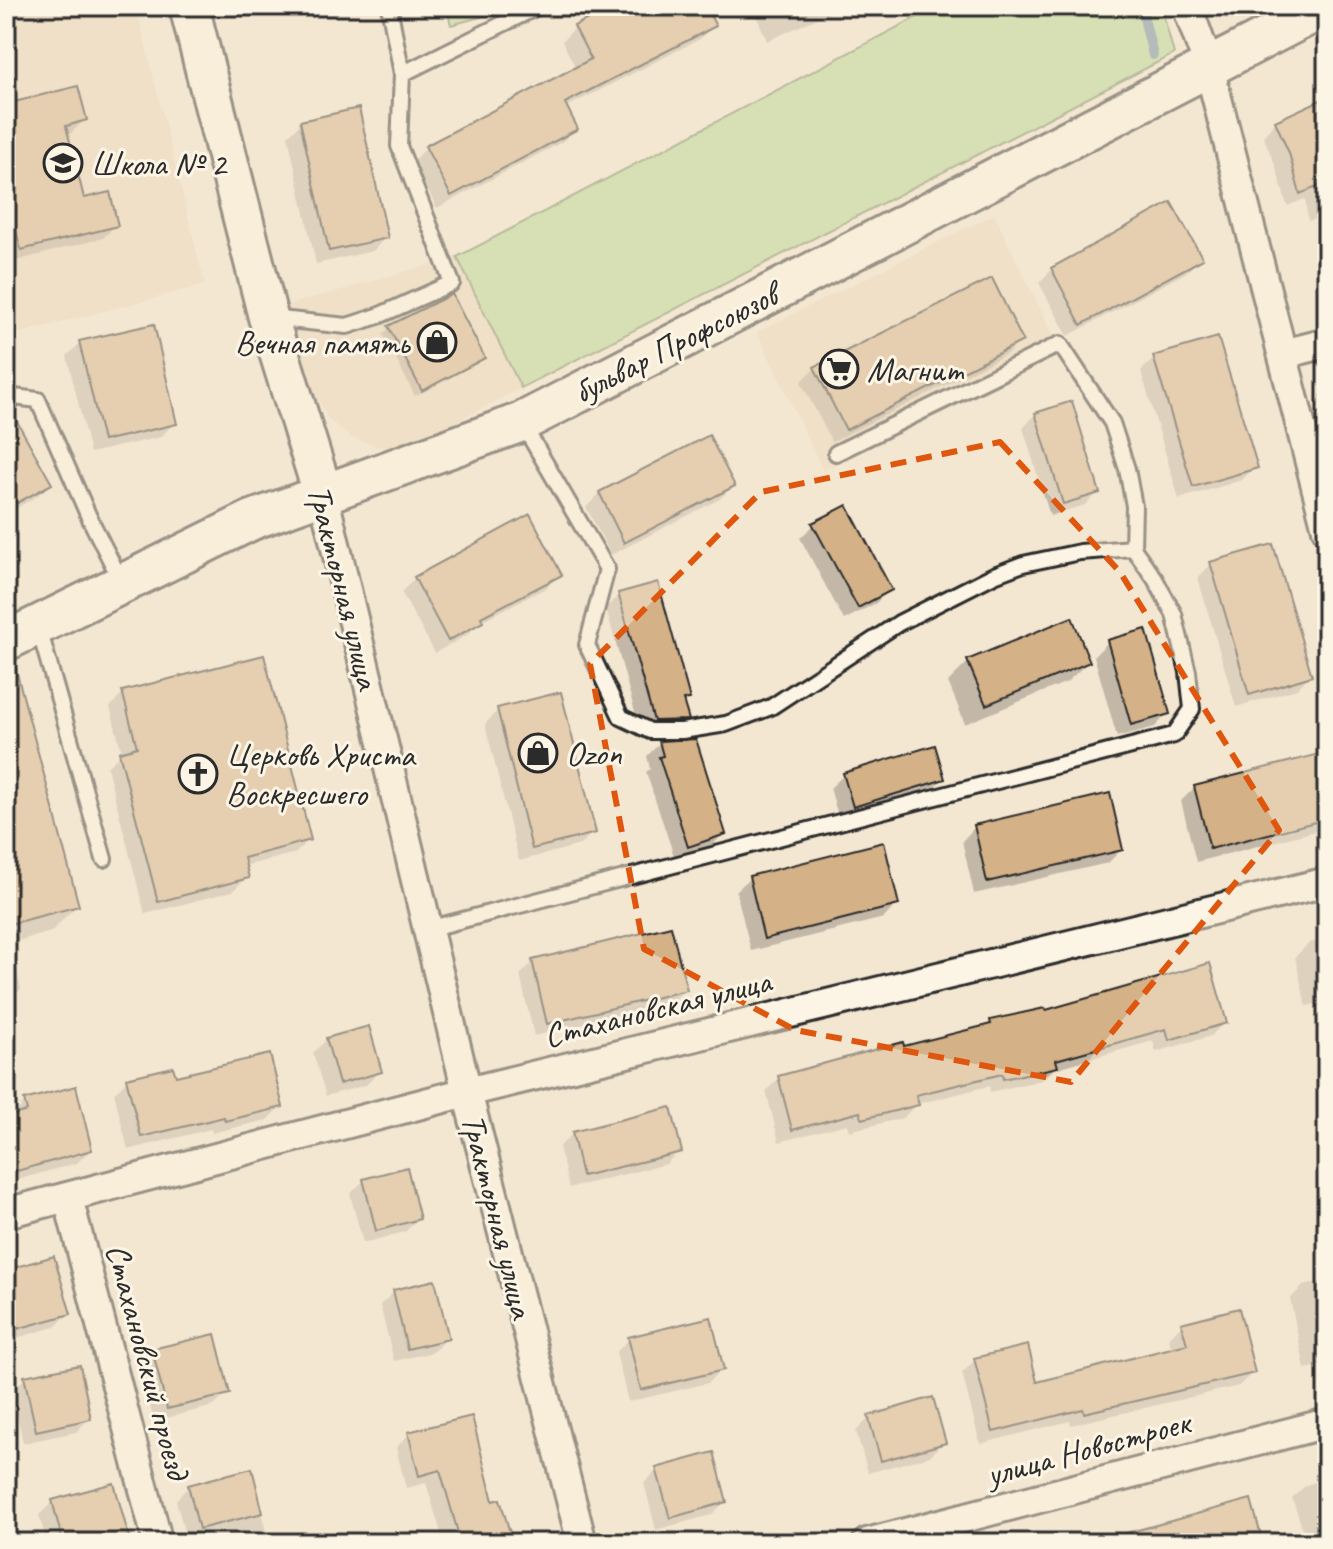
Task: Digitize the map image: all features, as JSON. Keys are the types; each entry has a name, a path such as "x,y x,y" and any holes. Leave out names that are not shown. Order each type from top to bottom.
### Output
{"main road":[{"name":"Тракторная улица","path":"189,6 268,317 323,494"},
{"name":"бульвар Профсоюзов","path":"22,633 252,520 522,422 1327,6"}],"street":[{"path":"1187,6 1209,67 1327,529"},
{"path":"1283,354 1327,343"},
{"name":"Тракторная улица","path":"323,494 467,1092 582,1543"},
{"name":"Стахановская улица","path":"6,1213 467,1092 1327,882"},
{"name":"Стахановский проезд","path":"68,1198 158,1543"},
{"name":"улица Новостроек","path":"867,1543 1327,1423"}],"lane":[{"path":"268,317 347,326 378,316 452,283 399,146 402,74 389,6"},
{"path":"402,74 539,6"},
{"path":"428,929 1174,735 1192,709 1188,672 1174,614 1133,548 1134,506 1127,469 1112,423 1060,344 836,453"},
{"path":"6,396 38,400 89,517 122,583"},
{"path":"522,422 607,569 587,645 621,717 650,731 682,731 726,724 771,707 899,623 1009,569 1080,552 1133,548"},
{"path":"22,633 104,859"}],"highlighted area":[{"path":"1000,442 1120,572 1279,830 1071,1082 795,1030 644,949 590,664 761,492"}],"shaded area":[{"path":"6,6 136,6 205,285 6,337"},
{"path":"994,214 1063,355 823,471 757,332"},
{"path":"457,257 521,388 404,446 379,447 351,438 328,419 310,386 284,306"}],"green space":[{"path":"446,6 501,6 502,11 451,25"},
{"path":"938,6 1161,6 1174,54 521,388 457,257"},
{"path":"1206,6 1274,6 1248,16 1230,17 1222,16"}],"building":[{"path":"613,6 705,6 716,26 565,103 578,129 451,196 425,146 591,59 574,26"},
{"path":"78,86 87,120 66,126 84,198 110,192 118,226 21,250 6,192 6,104"},
{"path":"1327,97 1327,183 1300,194 1289,153 1275,121"},
{"path":"359,108 388,238 329,251 300,121"},
{"path":"1171,202 1203,259 1081,325 1051,268"},
{"path":"992,278 1023,341 846,430 814,367"},
{"name":"Вечная память","path":"452,294 485,358 422,391 388,326"},
{"path":"154,324 177,424 103,441 79,341"},
{"path":"1218,337 1258,468 1193,487 1153,356"},
{"path":"1072,401 1100,493 1063,504 1035,413"},
{"path":"6,406 52,484 6,509"},
{"path":"709,435 735,486 624,543 599,492"},
{"path":"847,505 892,590 858,608 812,523"},
{"path":"530,514 562,575 481,617 483,622 448,641 414,577"},
{"path":"1273,544 1312,676 1249,695 1210,562"},
{"path":"658,582 690,699 683,700 689,720 654,721 618,593"},
{"path":"1072,617 1090,662 986,705 967,660"},
{"path":"1146,629 1170,714 1131,725 1107,640"},
{"path":"264,655 311,840 244,858 249,878 158,902 119,752 137,747 122,691"},
{"path":"15,666 79,906 6,925 6,667"},
{"path":"561,692 596,833 532,849 497,708"},
{"path":"696,739 726,834 688,847 659,757 663,756 659,741"},
{"path":"935,745 945,779 853,807 843,773"},
{"path":"1327,752 1327,819 1210,849 1194,786"},
{"path":"1110,793 1123,850 987,882 974,825"},
{"path":"884,842 899,905 764,939 749,876"},
{"path":"671,926 687,990 547,1024 532,960"},
{"path":"1210,963 1227,1023 1169,1040 1166,1029 1056,1060 1058,1067 1003,1079 1002,1074 916,1095 919,1105 862,1119 860,1112 792,1130 778,1076 903,1042 904,1046 991,1024 990,1020 1046,1010"},
{"path":"369,1026 382,1072 339,1084 326,1038"},
{"path":"270,1054 283,1107 225,1121 224,1117 141,1137 126,1078 173,1067 176,1076"},
{"path":"76,1086 92,1150 6,1174 6,1117 27,1111 24,1100"},
{"path":"671,1107 682,1152 582,1176 572,1132"},
{"path":"407,1167 420,1219 376,1231 363,1179"},
{"path":"54,1256 71,1314 6,1332 6,1270"},
{"path":"435,1280 449,1339 407,1349 393,1290"},
{"path":"1239,1308 1255,1373 1084,1413 1083,1409 993,1432 974,1358 1028,1345 1037,1382 1187,1344 1181,1323"},
{"path":"711,1317 724,1370 641,1390 628,1337"},
{"path":"215,1334 230,1394 167,1409 152,1349"},
{"path":"80,1365 91,1419 36,1431 24,1376"},
{"path":"933,1397 946,1443 881,1461 868,1416"},
{"path":"472,1416 493,1501 500,1499 513,1543 461,1543 440,1470 419,1476 408,1432"},
{"path":"714,1452 727,1502 670,1518 656,1468"},
{"path":"252,1468 263,1513 199,1529 188,1485"},
{"path":"114,1483 129,1537 107,1543 63,1543 52,1500"},
{"path":"1251,1499 1263,1543 1121,1543 1120,1535"}],"waterway":[{"path":"1141,6 1153,55"}],"place":[{"name":"Школа № 2","path":"63,163"},
{"name":"Вечная память","path":"437,342"},
{"name":"Магнит","path":"839,369"},
{"name":"Ozon","path":"538,753"},
{"name":"Церковь Христа Воскресшего","path":"198,774"}]}
